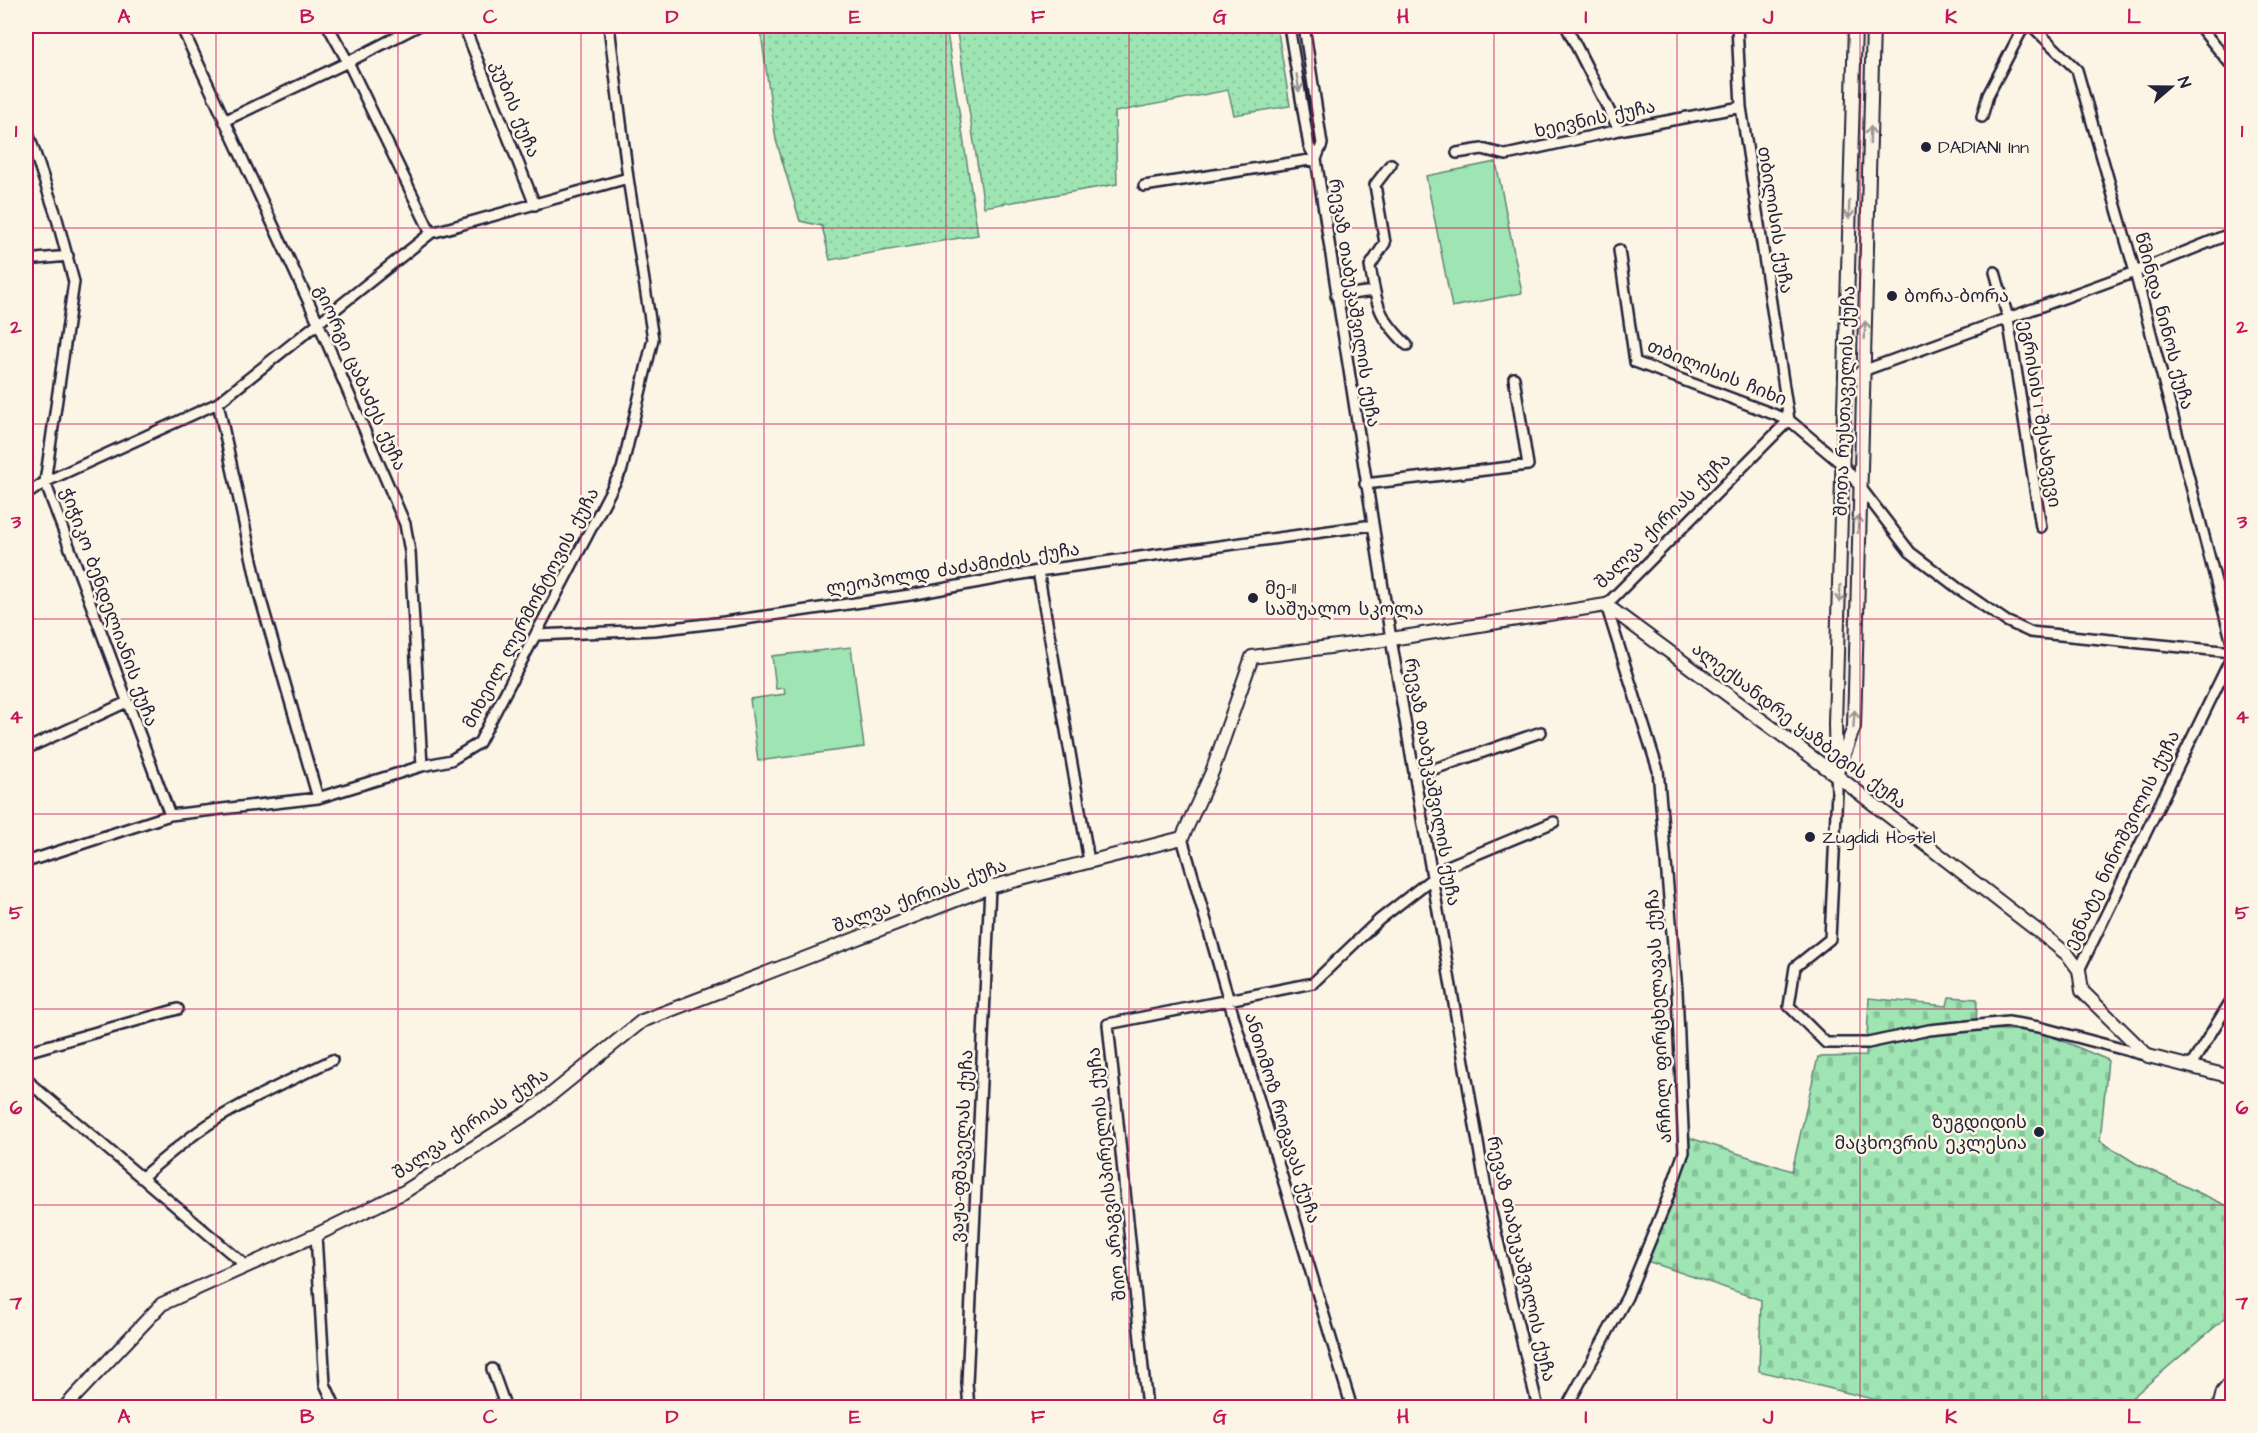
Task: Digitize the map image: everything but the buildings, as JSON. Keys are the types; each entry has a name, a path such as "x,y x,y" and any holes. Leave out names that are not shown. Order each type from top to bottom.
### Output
{"street":[{"name":"გიორგი ცაბაძეს ქუჩა","path":"181,26 318,322 405,524 410,552 422,766"},
{"path":"328,26 348,62 431,233"},
{"path":"224,121 418,26"},
{"name":"კუბის ქუჩა","path":"464,26 535,204"},
{"name":"მიხეილ ლერმონტოვის ქუჩა","path":"26,862 170,815 318,798 422,766 451,760 479,742 622,469 653,339 628,178 609,26"},
{"name":"რევაზ თაბუკაშვილის ქუჩა","path":"1289,26 1309,146 1316,159 1390,639 1487,1195 1538,1407"},
{"name":"რევაზ თაბუკაშვილის ქუჩა","path":"1304,26 1322,144 1316,159"},
{"path":"1566,26 1619,130"},
{"name":"თბილისის ქუჩა","path":"1737,26 1741,107 1789,420"},
{"name":"შოთა რუსთაველის ქუჩა","path":"1855,26 1835,724 1837,791 1830,939 1794,967 1789,1006 1826,1043 1868,1043 1929,1030 2008,1022 2039,1027 2148,1056"},
{"name":"შოთა რუსთაველის ქუჩა","path":"1836,775 1854,727 1872,26"},
{"path":"1982,117 1988,95 2024,26"},
{"name":"წმინდა ნინოს ქუჩა","path":"2032,26 2077,70 2135,272 2232,643"},
{"path":"2199,26 2232,66"},
{"name":"ხეივნის ქუჩა","path":"1457,153 1482,149 1506,155 1619,130 1741,107"},
{"name":"ჭიჭიკო ბენდელიანის ქუჩა","path":"26,127 68,256 74,282 45,482 170,815"},
{"path":"1144,186 1316,159"},
{"path":"1391,164 1375,185 1385,243 1370,266 1380,314 1388,326 1407,345"},
{"path":"26,495 45,482 218,403 431,233 628,178"},
{"path":"1846,376 1864,372 2135,272 2232,233"},
{"name":"თბილისის ჩიხი","path":"1619,250 1635,362 1789,420"},
{"path":"26,260 68,256"},
{"name":"ეგრისის I შესახვევი","path":"1995,272 2008,318 2041,527"},
{"path":"1336,296 1374,291"},
{"path":"1365,484 1528,465 1514,378"},
{"path":"218,403 260,597 318,798"},
{"path":"1789,420 1844,466 1910,552 2006,621 2031,632 2232,652"},
{"name":"შალვა ქირიას ქუჩა","path":"64,1407 162,1304 316,1235 404,1192 532,1110 642,1021 990,887 1182,838 1212,772 1252,657 1390,639 1606,605 1789,420"},
{"name":"ლეოპოლდ ძაძამიძის ქუჩა","path":"537,635 656,630 724,622 910,595 1038,571 1373,525"},
{"path":"1038,571 1089,861"},
{"name":"ალექსანდრე ყაზბეგის ქუჩა","path":"1606,605 1836,775 2052,942 2068,955 2079,970"},
{"name":"არჩილ ფირცხელავას ქუჩა","path":"1566,1407 1627,1297 1684,1152 1677,992 1658,770 1606,605"},
{"name":"ეგნატე ნინოშვილის ქუჩა","path":"2148,1056 2082,991 2079,970 2232,656"},
{"path":"26,749 127,702"},
{"path":"1414,776 1541,732"},
{"path":"1229,1001 1313,983 1379,920 1448,866 1554,822"},
{"name":"ანთიმოზ როგავას ქუჩა","path":"1182,838 1352,1407"},
{"name":"ვაჟა-ფშაველას ქუჩა","path":"969,1407 967,1383 990,887"},
{"path":"2190,1067 2232,999"},
{"name":"შიო არაგვისპირელის ქუჩა","path":"1147,1407 1108,1024 1229,1001"},
{"path":"26,1052 178,1009"},
{"path":"2148,1056 2232,1077"},
{"path":"141,1178 209,1124 332,1060"},
{"path":"26,1076 32,1085 245,1265"},
{"path":"316,1235 325,1384 336,1407"},
{"path":"492,1369 506,1407"},
{"path":"2219,1407 2223,1392 2232,1381"}],"green space":[{"path":"760,26 946,26 978,235 830,260 822,226 800,221 776,140"},
{"path":"956,26 1277,26 1290,106 1234,115 1228,90 1115,112 1117,184 984,207"},
{"path":"1496,162 1522,293 1452,307 1426,176"},
{"path":"851,647 864,747 758,761 750,699 785,694 784,688 776,689 772,656"},
{"path":"1949,997 1977,999 1976,1029 2039,1031 2108,1060 2100,1141 2137,1164 2232,1208 2231,1313 2121,1407 1905,1407 1759,1371 1761,1300 1647,1261 1666,1200 1681,1135 1792,1171 1818,1057 1866,1056 1869,998 1947,1006"}],"place":[{"name":"DADIANI Inn","path":"1926,147"},
{"name":"ბორა-ბორა","path":"1892,296"},
{"name":"მე-11 საშუალო სკოლა","path":"1253,598"},
{"name":"Zugdidi Hostel","path":"1810,837"},
{"name":"ზუგდიდის მაცხოვრის ეკლესია","path":"2039,1132"}]}
